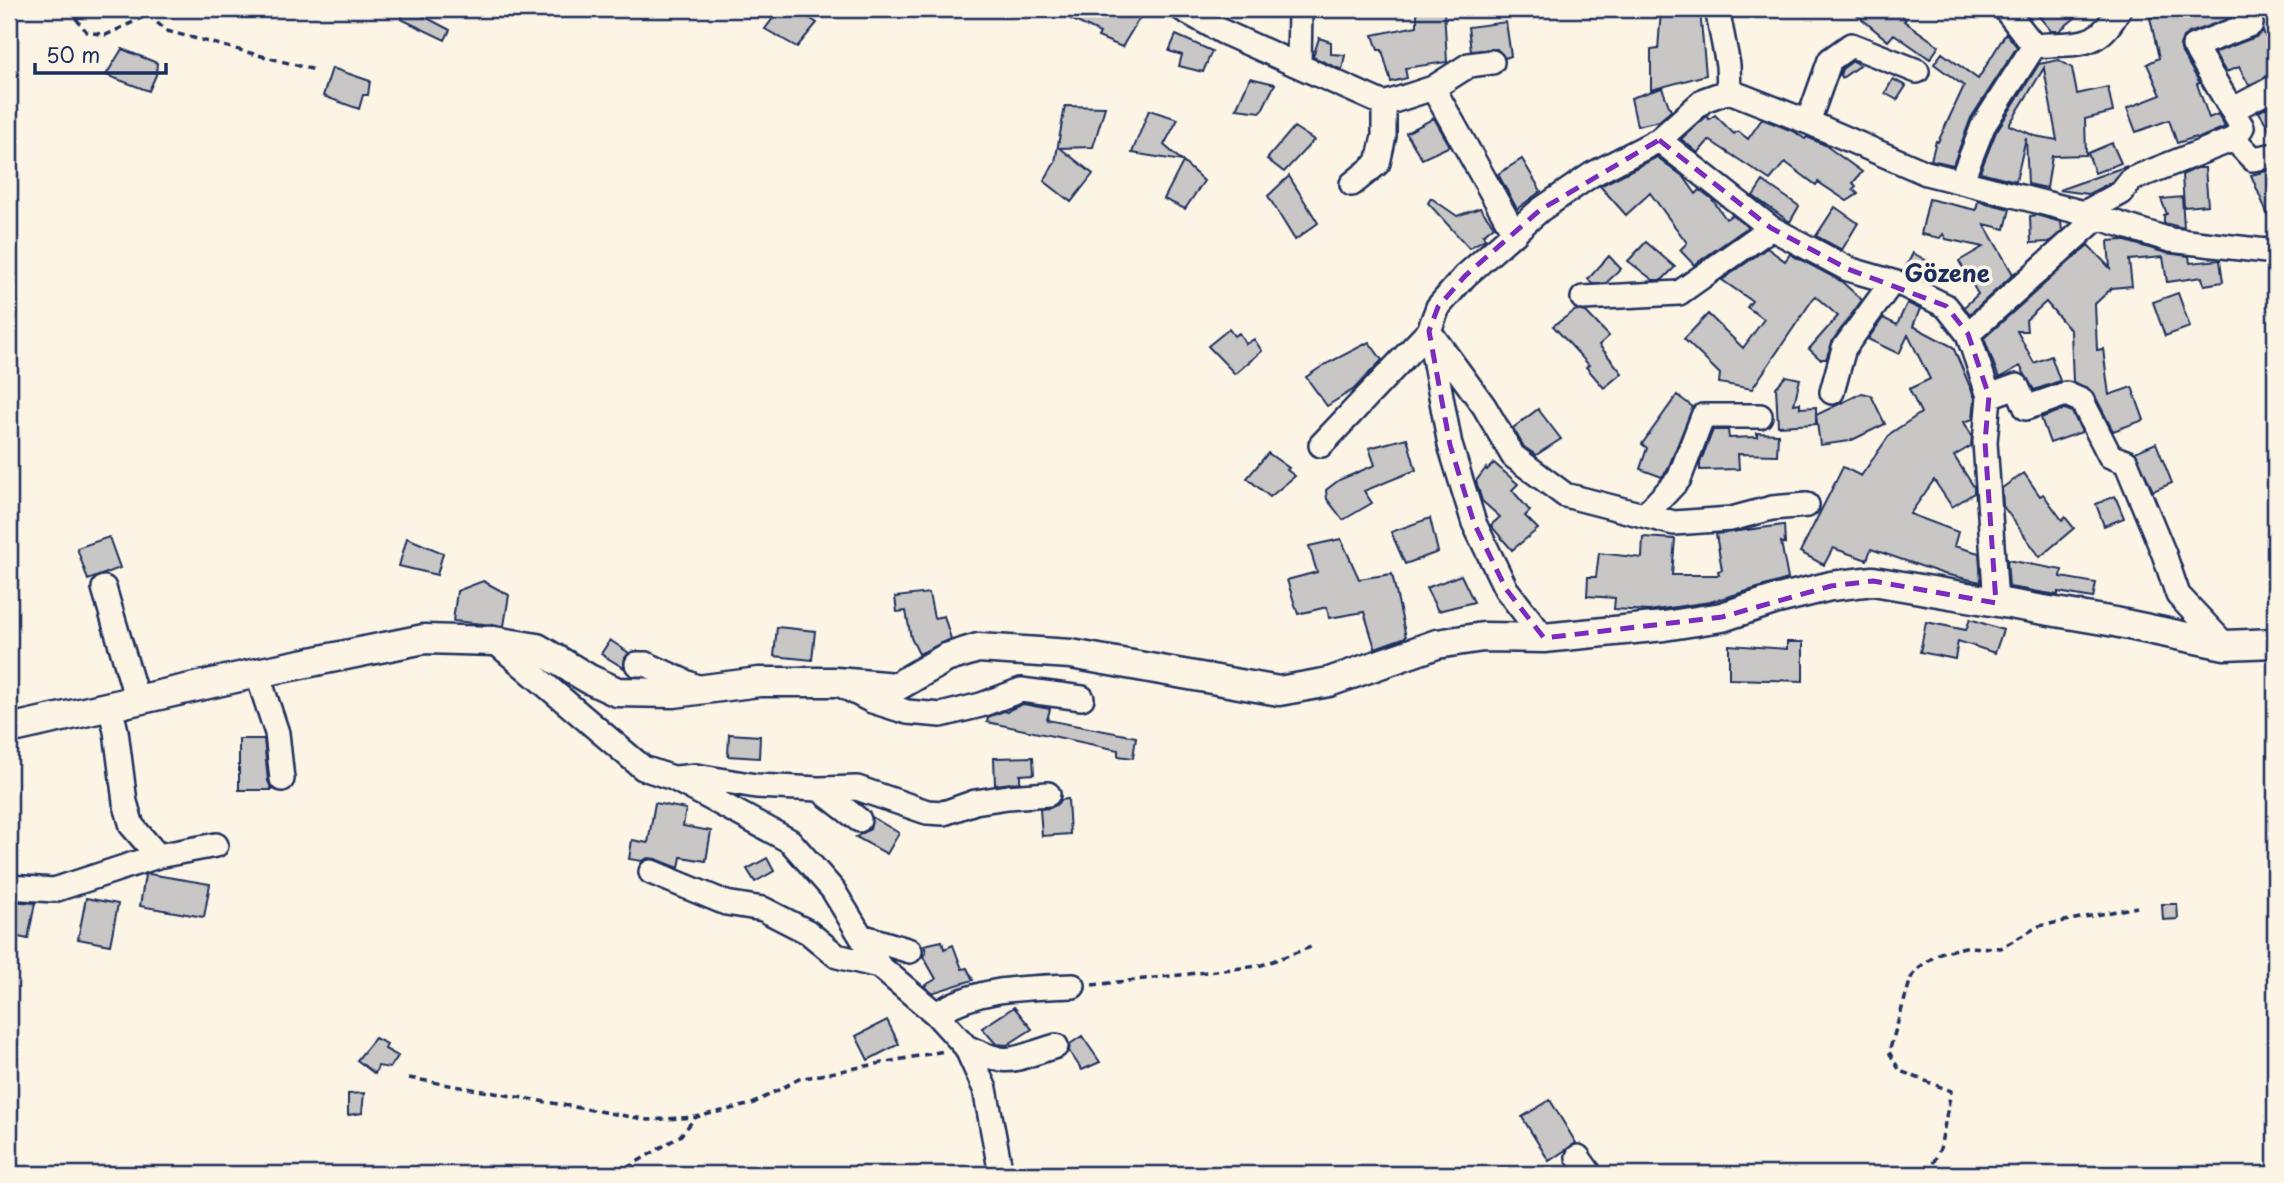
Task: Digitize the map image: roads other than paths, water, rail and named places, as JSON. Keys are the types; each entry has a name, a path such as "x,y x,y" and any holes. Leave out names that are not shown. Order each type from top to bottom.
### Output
{"main road":[{"path":"9,730 257,673 424,639 494,641 537,648 589,680 617,692 674,692 759,682 836,682 896,687 946,658 978,648 1071,654 1279,691 1329,682 1437,644 1483,637 1544,638 1664,626 1723,617 1773,600 1831,586 1873,581 2115,622 2225,645 2275,643"}],"street":[{"path":"1182,9 1223,33 1384,104 1433,88 1469,65 1492,62"},
{"path":"1299,66 1300,9"},
{"path":"1717,9 1728,65 1729,92"},
{"path":"2005,9 2034,46"},
{"path":"2034,46 2092,41 2114,18 2096,9"},
{"path":"1968,334 2091,215 2121,193 2132,179 2234,139 2242,127 2194,46 2251,24"},
{"path":"1808,122 1830,60 1851,45 1917,71"},
{"path":"1961,182 1983,126 2034,46"},
{"path":"2232,110 2275,87"},
{"path":"1433,88 1515,234"},
{"path":"1321,445 1429,331 1438,307 1465,276 1540,210 1591,175 1659,140 1704,100 1729,92 1808,122 1926,173 2091,215 2170,240 2266,251 2275,249"},
{"path":"1352,184 1378,163 1384,136 1384,104"},
{"path":"2234,139 2253,159 2275,155"},
{"path":"1659,140 1771,228 1848,270 1892,282 1946,306 1968,334 1989,396 1985,442 1996,603"},
{"path":"1583,298 1679,293 1771,228"},
{"path":"1832,392 1844,348 1892,282"},
{"path":"1429,331 1484,406 1513,456 1565,495 1674,523 1731,519 1772,508 1807,505"},
{"path":"1429,331 1450,445 1474,523 1506,589 1544,638"},
{"path":"1989,396 2017,386 2026,408 2066,394 2082,401 2110,456 2126,462 2178,594 2225,645"},
{"path":"1645,515 1679,479 1703,416 1760,416"},
{"path":"104,588 137,700"},
{"path":"494,641 643,768 673,778 790,841 833,890 879,966 936,1014 966,1047 985,1089 1001,1174"},
{"path":"637,664 646,664 701,689"},
{"path":"257,673 277,733 282,779"},
{"path":"836,682 872,701 907,712 940,715 981,705 1021,690 1082,698"},
{"path":"110,706 125,802 132,826 158,856"},
{"path":"673,778 695,776 756,786 857,788 927,812 944,813 975,803 1048,794"},
{"path":"819,789 859,820"},
{"path":"9,887 54,890 158,856 216,845"},
{"path":"651,872 726,903 763,909 808,932 837,956 879,966"},
{"path":"861,936 910,951"},
{"path":"936,1014 950,1004 978,994 1018,988 1073,986"},
{"path":"966,1047 993,1060 1010,1062 1056,1046"}],"district":[{"name":"Gözene","path":"1947,274"}]}
